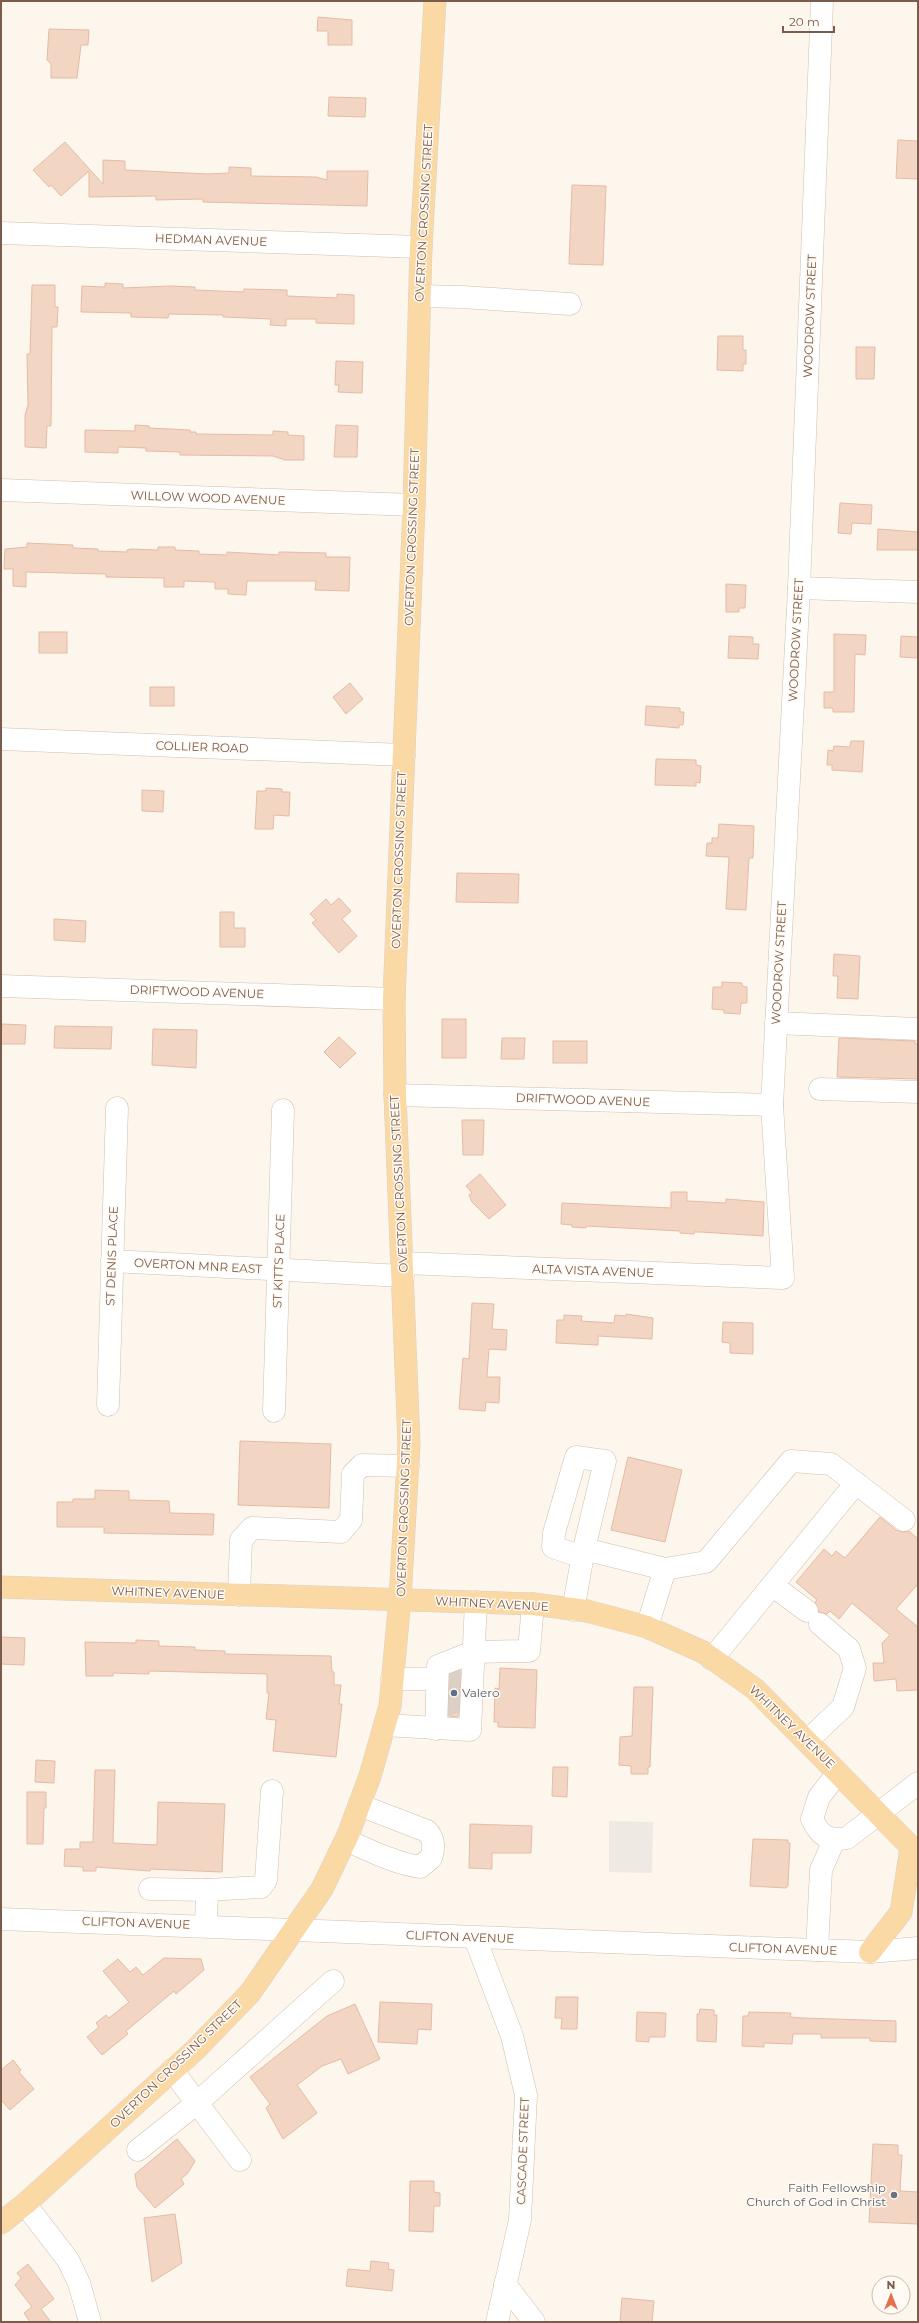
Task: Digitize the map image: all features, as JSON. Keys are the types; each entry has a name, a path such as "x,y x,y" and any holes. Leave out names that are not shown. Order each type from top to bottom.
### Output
{"main road":[{"name":"OVERTON CROSSING STREET","path":"1,2223 26,2204 172,2070 250,1993 322,1889 346,1840 386,1725 400,1599 408,1466 403,1270 394,1095 394,999 414,505 421,247 435,1"},
{"name":"WHITNEY AVENUE","path":"1,1587 533,1604 587,1611 647,1627 704,1652 755,1689 915,1851"},
{"path":"870,1952 901,1912 915,1851"}],"street":[{"name":"WOODROW STREET","path":"783,1278 772,1104 799,588 822,1"},
{"name":"HEDMAN AVENUE","path":"1,233 421,247"},
{"path":"420,296 462,296 570,304"},
{"name":"WILLOW WOOD AVENUE","path":"1,490 414,505"},
{"path":"799,588 918,592"},
{"name":"COLLIER ROAD","path":"1,739 404,755"},
{"name":"DRIFTWOOD AVENUE","path":"1,986 394,999"},
{"path":"776,1023 918,1029"},
{"path":"820,1089 918,1092"},
{"name":"DRIFTWOOD AVENUE","path":"394,1095 772,1104"},
{"name":"ST DENIS PLACE","path":"108,1405 117,1108"},
{"name":"ST KITTS PLACE","path":"274,1411 283,1110"},
{"name":"OVERTON MNR EAST","path":"112,1262 278,1270 403,1270"},
{"name":"ALTA VISTA AVENUE","path":"403,1270 783,1278"},
{"path":"573,1610 583,1553 665,1569 706,1562 791,1461 831,1464 904,1520"},
{"path":"239,1595 241,1540 252,1528 341,1532 351,1520 353,1474 362,1465 408,1466"},
{"path":"712,1658 773,1586 856,1483"},
{"path":"647,1627 665,1569"},
{"path":"773,1586 849,1649 855,1668 843,1708 807,1741"},
{"path":"392,1680 439,1700 470,1730 468,1686 473,1652 476,1602"},
{"path":"439,1700 438,1666 473,1652 529,1651 533,1604"},
{"path":"386,1725 439,1700"},
{"path":"838,1772 819,1797 812,1819 822,1834 834,1840 847,1838 918,1783"},
{"path":"150,1889 207,1890 261,1887 266,1880 272,1791"},
{"path":"346,1840 412,1866 420,1867 426,1864 431,1858 434,1845 431,1836 427,1831 359,1805"},
{"path":"817,1950 821,1870 834,1840"},
{"path":"206,1925 207,1890"},
{"name":"CLIFTON AVENUE","path":"1,1919 206,1925 475,1938 870,1952 918,1948"},
{"name":"CASCADE STREET","path":"475,1938 512,2036 526,2095 520,2220 497,2322"},
{"path":"138,2150 197,2103 332,1981"},
{"path":"172,2070 240,2160"},
{"path":"26,2204 68,2260 79,2283 90,2322"},
{"path":"506,2284 534,2322"}],"shaded area":[{"path":"609,1821 653,1822 652,1873 609,1872"}],"building":[{"path":"318,17 352,20 352,45 328,45 328,31 317,31"},
{"path":"49,29 89,30 88,45 81,45 77,78 51,78 51,64 47,60"},
{"path":"329,97 366,98 365,117 328,116"},
{"path":"898,140 918,141 918,179 896,178"},
{"path":"65,142 103,184 103,160 125,161 125,170 207,174 229,173 229,167 251,168 251,176 316,177 327,180 327,171 368,171 367,206 203,202 203,199 156,200 156,196 89,197 89,171 61,196 51,185 49,187 33,170"},
{"path":"572,185 606,186 603,265 569,264"},
{"path":"105,283 123,284 123,288 170,286 195,287 195,290 244,292 244,289 287,290 287,296 337,298 337,294 354,295 354,324 316,323 316,319 286,319 286,326 270,325 271,319 223,317 223,315 169,314 168,318 131,317 131,313 81,312 82,286 105,287"},
{"path":"32,285 55,285 55,307 58,307 57,327 52,327 51,426 47,426 46,448 25,447 25,415 28,405 27,354 30,354"},
{"path":"718,336 743,336 743,350 746,350 746,364 743,364 743,371 717,370"},
{"path":"856,347 875,347 874,379 856,379"},
{"path":"336,361 363,362 362,393 338,392 339,385 335,385"},
{"path":"135,425 149,426 149,428 190,430 190,432 196,432 196,434 273,435 273,431 288,432 288,435 304,436 304,460 285,460 273,456 180,455 180,452 146,451 146,448 118,447 118,453 85,452 85,430 135,431"},
{"path":"336,425 358,426 357,457 334,457"},
{"path":"840,503 872,505 871,524 852,523 851,534 838,533"},
{"path":"878,529 918,532 918,550 877,550"},
{"path":"27,543 73,545 73,548 127,552 127,550 131,549 158,550 158,547 175,547 175,550 199,551 199,554 227,555 227,552 279,555 279,552 326,553 326,557 350,557 349,591 315,590 316,581 247,581 246,595 228,594 228,589 215,589 215,582 184,581 184,587 164,587 164,578 106,577 106,574 26,572 26,587 13,586 13,569 4,569 5,549 27,547"},
{"path":"726,584 746,585 745,608 739,608 739,612 726,612"},
{"path":"39,632 67,632 67,653 39,653"},
{"path":"834,634 866,635 865,655 855,654 854,712 833,712 833,708 824,708 824,692 834,692"},
{"path":"729,636 753,637 753,644 759,644 758,659 728,658"},
{"path":"901,636 918,637 918,658 900,657"},
{"path":"350,683 363,699 346,714 333,697"},
{"path":"150,687 174,687 174,706 150,706"},
{"path":"646,706 680,708 680,712 684,712 683,725 679,725 679,728 645,725"},
{"path":"851,741 864,741 862,772 832,770 832,765 827,765 828,750 833,751 834,746 850,747"},
{"path":"656,759 696,760 696,765 701,766 700,783 696,782 696,786 655,785"},
{"path":"266,788 282,789 282,792 290,792 289,816 274,815 273,829 255,829 257,791 266,791"},
{"path":"142,790 164,791 163,812 142,811"},
{"path":"719,824 754,826 753,858 749,858 746,910 726,909 729,857 706,856 707,843 712,843 712,838 718,838"},
{"path":"457,873 519,874 518,903 456,902"},
{"path":"339,898 351,911 342,919 357,936 339,953 312,923 316,920 310,914 326,899 331,905"},
{"path":"220,912 234,912 234,928 245,928 245,947 220,947"},
{"path":"54,919 86,921 85,942 54,940"},
{"path":"834,954 860,956 858,999 837,998 838,976 833,976"},
{"path":"722,982 742,983 742,986 747,987 747,1003 741,1003 740,1014 724,1013 724,1010 712,1009 713,987 722,987"},
{"path":"442,1019 466,1019 466,1058 442,1058"},
{"path":"2,1024 26,1025 25,1044 1,1044"},
{"path":"55,1026 112,1027 111,1049 54,1048"},
{"path":"153,1029 197,1030 196,1068 152,1065"},
{"path":"339,1037 356,1053 340,1068 324,1052"},
{"path":"502,1038 525,1038 524,1059 501,1059"},
{"path":"839,1038 915,1041 915,1044 918,1044 918,1079 837,1077"},
{"path":"553,1041 587,1041 587,1063 553,1063"},
{"path":"462,1120 484,1120 483,1155 463,1155"},
{"path":"480,1174 506,1205 489,1219 472,1202 469,1195 472,1193 466,1186"},
{"path":"671,1192 687,1192 687,1201 726,1203 726,1199 764,1202 763,1236 701,1232 694,1232 694,1234 680,1233 680,1231 586,1226 586,1228 572,1227 572,1225 561,1224 562,1203 671,1208"},
{"path":"472,1303 494,1304 492,1329 507,1330 506,1350 489,1349 487,1377 500,1377 499,1403 486,1402 485,1411 459,1409 463,1358 469,1359"},
{"path":"626,1314 653,1318 652,1339 598,1336 598,1345 556,1343 557,1320 564,1320 564,1315 582,1316 581,1321 614,1323 615,1315 626,1316"},
{"path":"723,1322 753,1323 753,1354 730,1353 730,1343 722,1342"},
{"path":"240,1441 331,1444 329,1508 238,1505"},
{"path":"628,1457 682,1470 665,1542 611,1530"},
{"path":"95,1490 129,1491 129,1500 169,1501 170,1513 214,1514 213,1535 104,1533 104,1527 57,1527 57,1502 73,1502 73,1499 95,1499"},
{"path":"880,1517 896,1530 903,1532 909,1531 918,1539 918,1584 896,1609 918,1627 918,1690 897,1691 896,1679 874,1681 873,1663 884,1663 882,1643 890,1635 852,1603 839,1619 830,1611 827,1614 819,1612 815,1602 817,1600 796,1582 824,1549 832,1556 836,1551 845,1558"},
{"path":"1,1637 25,1638 24,1665 1,1664"},
{"path":"136,1640 159,1641 159,1646 195,1647 195,1650 225,1651 225,1654 331,1656 332,1672 334,1672 334,1685 341,1685 339,1704 342,1704 336,1757 273,1751 276,1720 266,1719 269,1693 267,1693 267,1674 149,1671 149,1674 113,1673 113,1676 86,1676 85,1642 136,1643"},
{"path":"500,1668 537,1670 535,1728 498,1727 498,1722 494,1722 495,1688 499,1689"},
{"path":"460,1671 458,1717 449,1716 450,1675"},
{"path":"634,1687 653,1687 650,1767 648,1767 648,1774 631,1774 631,1766 619,1765 620,1737 632,1736"},
{"path":"36,1760 55,1761 54,1783 35,1782"},
{"path":"553,1767 568,1767 567,1797 552,1796"},
{"path":"95,1770 115,1770 113,1843 157,1845 158,1802 225,1804 222,1872 150,1869 150,1871 96,1867 96,1871 83,1871 83,1867 64,1866 65,1849 80,1849 80,1842 93,1842"},
{"path":"27,1792 46,1792 43,1844 27,1844"},
{"path":"470,1824 532,1826 531,1853 492,1853 492,1869 469,1868"},
{"path":"753,1839 788,1840 788,1843 790,1843 788,1886 786,1888 750,1886"},
{"path":"164,1958 201,1959 204,1970 176,1994 174,1991 126,2031 128,2034 102,2055 87,2037 99,2027 96,2023 106,2015 109,2018 129,2002 103,1971 118,1959 130,1972 136,1967 143,1975"},
{"path":"556,1997 578,1997 577,2029 561,2029 562,2018 555,2018"},
{"path":"380,2002 432,2004 431,2030 418,2029 417,2044 378,2042"},
{"path":"355,2004 380,2059 348,2074 341,2059 322,2066 297,2085 317,2113 283,2139 266,2108 270,2104 250,2077 327,2016"},
{"path":"700,2009 714,2010 714,2015 717,2015 716,2042 697,2041 697,2014 699,2014"},
{"path":"637,2012 666,2013 665,2037 649,2037 649,2042 636,2041"},
{"path":"749,2012 791,2013 790,2017 802,2018 896,2021 896,2042 870,2041 870,2038 821,2038 821,2034 793,2034 792,2044 764,2043 764,2047 742,2046 743,2016 748,2016"},
{"path":"13,2060 21,2070 19,2072 34,2089 10,2110 1,2100 1,2070"},
{"path":"177,2139 195,2161 188,2173 181,2179 184,2184 155,2208 137,2187 135,2174"},
{"path":"873,2144 898,2145 898,2155 902,2155 900,2191 918,2192 918,2224 869,2222"},
{"path":"410,2181 434,2181 434,2192 440,2193 440,2206 434,2206 433,2232 409,2231"},
{"path":"175,2214 182,2263 152,2282 144,2218"},
{"path":"371,2261 389,2263 388,2269 394,2270 392,2291 346,2286 348,2269 370,2271"},
{"path":"28,2264 54,2299 41,2309 51,2322 30,2322 24,2313 32,2307 15,2285 21,2278 17,2273"},
{"path":"622,2298 654,2301 652,2322 620,2322"}],"tunnel":[{"path":"444,1687 464,1678"},
{"path":"443,1707 464,1698"}],"place":[{"name":"Valero","path":"454,1693"},
{"name":"Faith Fellowship Church of God in Christ","path":"894,2195"}]}
